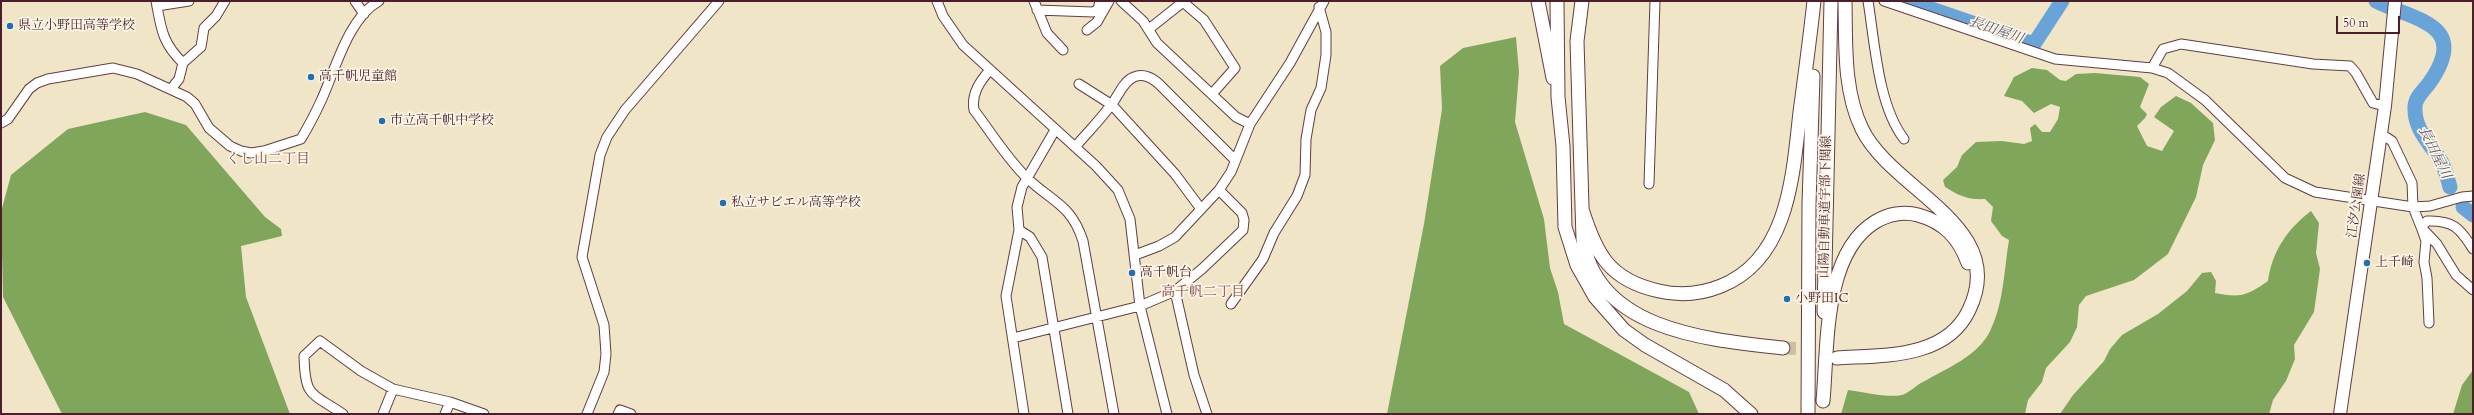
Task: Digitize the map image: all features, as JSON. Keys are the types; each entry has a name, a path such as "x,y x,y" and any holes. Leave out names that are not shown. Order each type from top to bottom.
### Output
{"highway":[{"path":"1538,1 1558,97"},
{"path":"1557,1 1558,97 1570,229 1591,283 1602,296 1624,315 1659,334 1752,353 1783,352 1693,336 1655,324 1632,311 1607,289 1589,262 1582,239 1577,41 1582,1"},
{"path":"1564,1 1565,31 1579,104"},
{"path":"1582,209 1592,242 1602,257 1626,279 1643,287 1667,293 1698,293 1729,283 1752,266 1773,238 1786,200 1797,142 1815,1"},
{"name":"山陽自動車道宇部下関線","path":"1808,414 1809,204 1815,1"},
{"name":"山陽自動車道宇部下関線","path":"1823,408 1827,110 1831,1"},
{"path":"1823,408 1832,305 1841,264 1849,247 1864,229 1879,219 1906,213 1926,217 1947,229 1957,240 1968,265 1968,290 1961,312 1944,330 1917,342 1837,354 1902,353 1934,344 1951,333 1967,314 1976,291 1977,279 1973,253 1962,231 1885,161 1862,129 1852,102 1849,84 1845,1"},
{"path":"1565,187 1565,227 1572,249 1588,287 1606,312 1624,330 1645,345 1717,386 1739,402 1750,414"}],"main road":[{"name":"江汐公園線","path":"2340,414 2385,106 2392,44 2394,1"}],"street":[{"path":"183,63 167,45 162,35 156,4 188,1"},
{"path":"171,89 179,79 183,63 201,47 204,28 216,16 225,1"},
{"path":"355,1 364,14"},
{"path":"1,123 8,119 29,89 48,79 113,68 137,74 171,89 195,104 209,128 230,146 241,151 251,153 264,151 301,140 322,100 341,49 364,14 379,1"},
{"path":"587,414 604,372 606,354 604,325 582,257 600,155 607,137 625,110 719,1"},
{"path":"937,1 953,33 990,70 1109,179 1118,190 1130,219 1140,306 1167,414"},
{"path":"1064,50 1047,33 1035,6 1093,12 1098,9 1100,1"},
{"path":"1087,30 1097,22 1110,1"},
{"path":"1121,1 1149,29 1157,43 1236,117 1250,124"},
{"path":"1650,184 1655,1"},
{"path":"1868,1 1887,103 1896,129 1904,140"},
{"path":"1884,1 2055,60 2152,68 2180,81 2205,100 2285,178 2315,192 2372,203 2413,207 2430,206 2462,197 2473,196"},
{"path":"1149,29 1183,2 1204,20 1236,68 1212,94"},
{"path":"1134,255 1159,246 1175,237 1219,190 1231,172 1250,124 1290,63 1322,4"},
{"path":"1231,304 1263,259 1274,234 1297,196 1305,175 1306,139 1311,110 1321,88 1326,55 1326,32 1322,4"},
{"path":"2152,68 2163,49 2180,44 2313,64 2342,64 2350,66 2356,73 2373,103 2385,106"},
{"path":"990,70 976,91 972,100 974,110 1026,177 1072,215 1078,226 1083,240 1114,414"},
{"path":"1075,147 1112,105 1127,82 1134,76 1153,78 1235,160"},
{"path":"1079,84 1112,105 1175,174 1201,209"},
{"path":"1024,414 1006,296 1019,230 1017,207 1026,177 1055,130"},
{"path":"2381,134 2392,140 2412,183 2413,207 2426,241 2424,262 2428,278 2429,323"},
{"path":"1013,338 1054,329 1140,306 1175,291 1202,269 1243,230 1244,220 1242,213 1219,190"},
{"path":"2421,227 2427,221 2450,224 2463,232 2473,249"},
{"path":"2421,227 2437,244 2456,275 2473,290"},
{"path":"1019,230 1030,237 1042,257 1068,414"},
{"path":"1175,291 1194,375 1206,414"},
{"path":"342,414 308,390 304,380 304,356 320,341 361,371 393,389 450,402 484,414"},
{"path":"383,414 393,389"},
{"path":"445,414 450,402"},
{"path":"618,414 620,410 631,414"}],"green space":[{"path":"1516,37 1519,72 1515,122 1544,219 1550,268 1558,292 1564,324 1689,392 1699,414 1387,414 1424,224 1442,109 1440,66 1463,48"},
{"path":"2032,68 2047,70 2060,80 2066,81 2076,74 2095,73 2140,77 2149,84 2140,107 2147,114 2137,126 2147,146 2162,151 2174,131 2154,117 2161,107 2176,96 2191,103 2213,123 2215,140 2203,165 2196,197 2168,254 2134,280 2086,296 2079,305 2077,327 2070,342 2046,368 2042,382 2028,400 2025,414 1841,414 1848,390 1897,396 1905,394 1920,383 1971,354 1979,347 1991,329 1999,308 2009,240 2002,236 1991,221 1993,207 1985,199 1969,198 1955,193 1945,187 1943,180 1957,167 1962,155 1976,142 2002,141 2024,144 2032,141 2030,128 2035,124 2042,132 2050,132 2058,119 2060,107 2051,104 2034,113 2022,101 2004,96 2014,77"},
{"path":"145,112 186,125 265,217 281,229 282,236 241,246 246,297 290,414 62,414 3,297 1,212 11,175 68,129"},
{"path":"2311,211 2319,223 2316,253 2320,269 2314,312 2294,345 2295,359 2286,381 2273,400 2269,414 2060,414 2073,395 2104,361 2110,349 2122,335 2158,314 2187,291 2202,273 2211,272 2216,281 2215,293 2224,295 2249,293 2268,281 2273,260 2282,242 2295,225"},
{"path":"2473,370 2473,414 2453,414 2462,385"}],"waterway":[{"name":"長田屋川","path":"1908,1 2034,44 2062,1"},
{"name":"長田屋川","path":"2376,1 2421,20 2433,27 2441,36 2444,48 2441,63 2430,82 2416,100 2415,115 2423,135 2443,164 2450,187"},
{"name":"長田屋川","path":"2463,207 2473,215"}],"tunnel":[{"path":"1783,348 1837,350"}],"place":[{"name":"県立小野田高等学校","path":"10,26"},
{"name":"高千帆児童館","path":"311,77"},
{"name":"市立高千帆中学校","path":"382,121"},
{"name":"私立サビエル高等学校","path":"723,203"},
{"name":"上千崎","path":"2367,263"},
{"name":"高千帆台","path":"1132,273"},
{"name":"小野田IC","path":"1787,299"}],"district":[{"name":"くし山二丁目","path":"268,160"},
{"name":"高千帆二丁目","path":"1203,293"}]}
